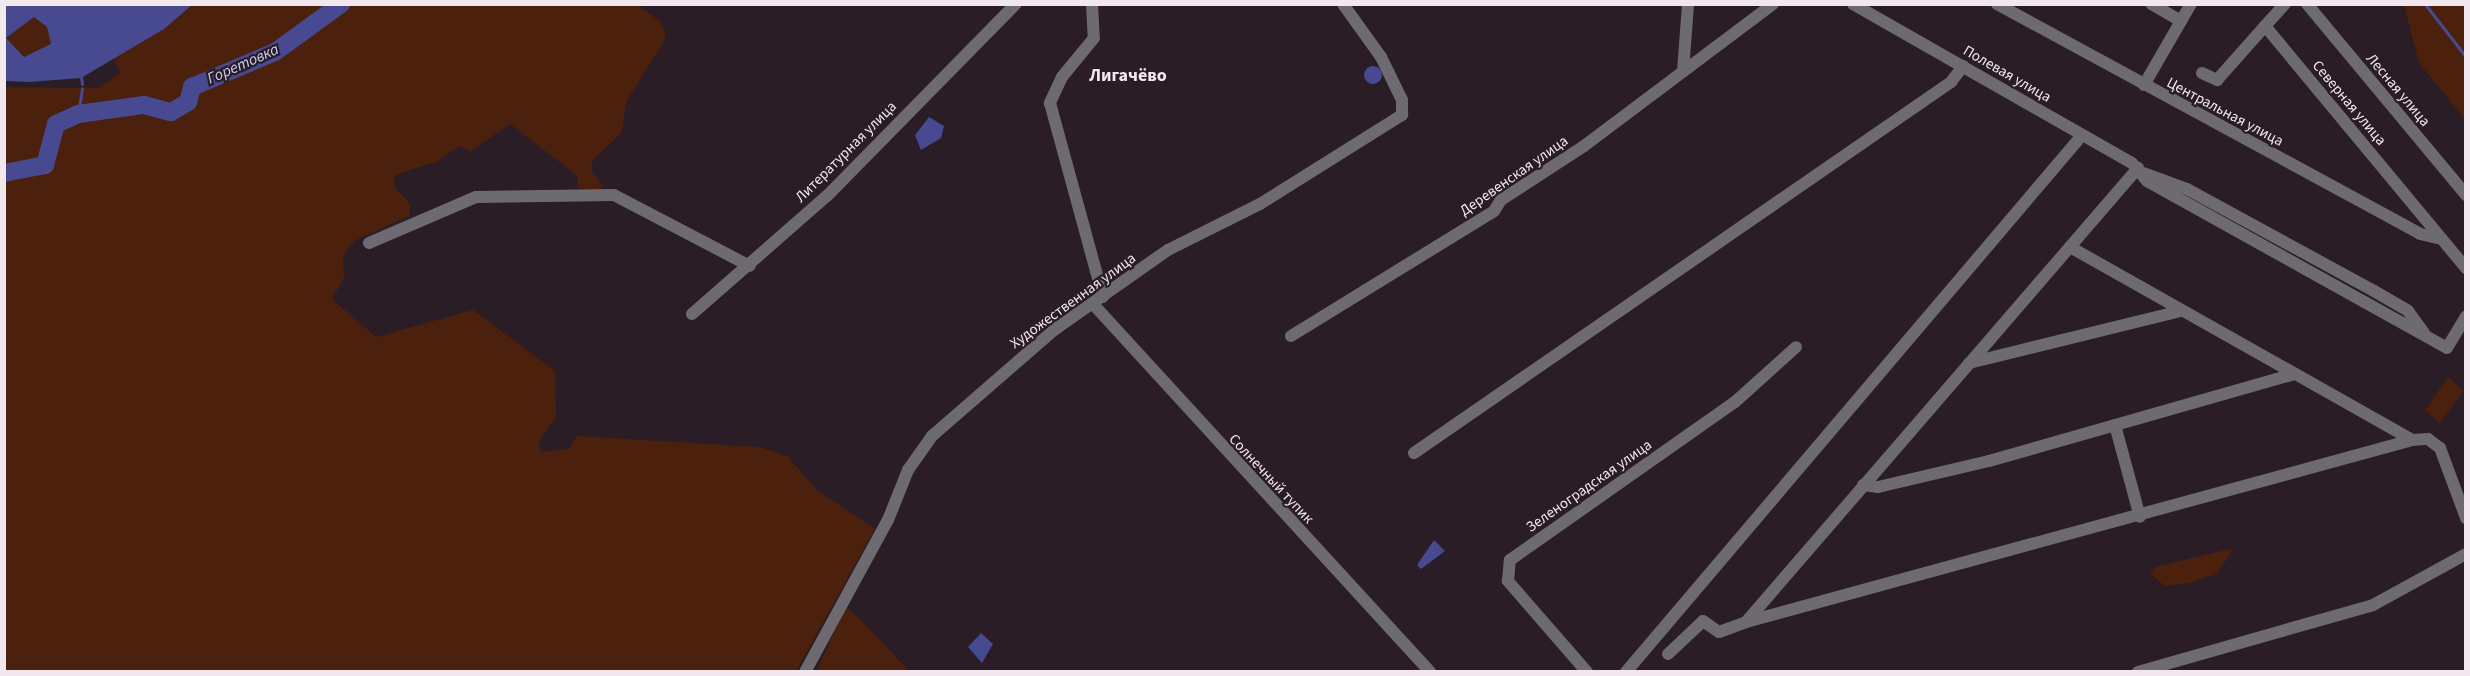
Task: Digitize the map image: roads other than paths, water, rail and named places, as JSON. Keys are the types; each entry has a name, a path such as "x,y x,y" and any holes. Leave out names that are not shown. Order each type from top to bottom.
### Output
{"street":[{"name":"Литературная улица","path":"692,314 750,266 1016,4"},
{"path":"1092,4 1094,38 1062,77 1050,103 1098,300"},
{"name":"Художественная улица","path":"805,672 844,595 932,436 1018,359 1098,300 1190,237 1260,204 1402,115 1402,100 1381,57 1343,4"},
{"path":"1683,71 1688,4"},
{"name":"Деревенская улица","path":"1291,336 1494,211 1501,200 1773,4"},
{"name":"Полевая улица","path":"1853,4 2140,170 2153,172 2408,311 2424,333"},
{"name":"Центральная улица","path":"1997,4 2420,234 2441,240"},
{"path":"2152,4 2181,21"},
{"path":"2144,85 2191,4"},
{"path":"2202,73 2217,80 2285,4"},
{"name":"Лесная улица","path":"2307,4 2466,195"},
{"name":"Северная улица","path":"2265,26 2466,268"},
{"path":"1414,453 1951,82 1963,66"},
{"path":"1626,672 2078,140"},
{"path":"1746,622 2070,247 2140,170"},
{"name":"Полевая улица","path":"2140,170 2146,181 2424,333 2447,348 2466,316"},
{"path":"369,243 476,197 614,195 750,266"},
{"path":"2277,253 2283,241"},
{"path":"2070,247 2412,440"},
{"name":"Солнечный тупик","path":"1098,300 1430,672"},
{"path":"1969,363 2181,311"},
{"name":"Зеленоградская улица","path":"1587,672 1508,581 1510,560 1735,402 1797,347"},
{"path":"1863,485 1912,479 2295,374"},
{"path":"2115,425 2140,517"},
{"path":"1668,654 1703,621 1719,632 1746,622 2140,517 2412,440 2428,439 2440,448 2466,518"},
{"path":"2138,672 2373,605 2466,554"}],"waterway":[{"name":"Горетовка","path":"4,173 45,165 56,124 78,114 144,105 171,112 188,102 192,87 275,52 341,4"},
{"path":"2425,4 2466,57"},
{"path":"81,76 82,84"},
{"path":"78,114 82,88"}],"district":[{"name":"Лигачёво","path":"1128,76"}]}
